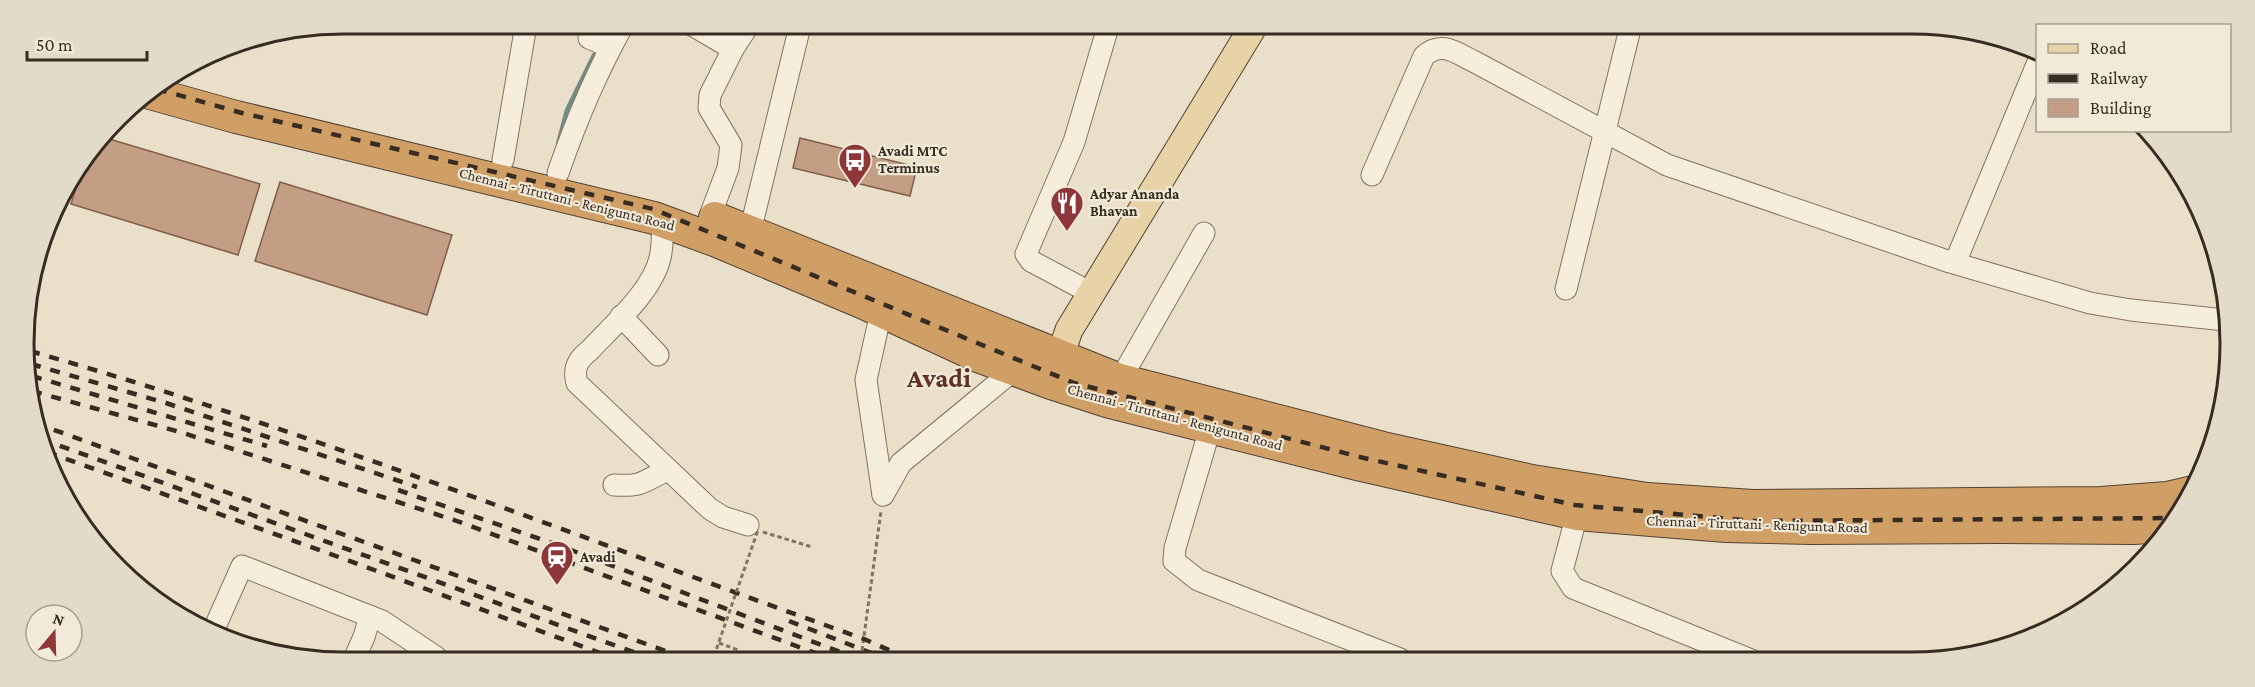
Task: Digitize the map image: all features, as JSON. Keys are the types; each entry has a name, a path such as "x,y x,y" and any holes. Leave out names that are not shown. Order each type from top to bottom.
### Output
{"highway":[{"name":"Chennai - Tiruttani - Renigunta Road","path":"182,81 235,98 661,198 710,216 748,242 881,312 1014,370 1060,357"},
{"name":"Chennai - Tiruttani - Renigunta Road","path":"159,95 236,117 570,196 748,242 1060,357 1115,391 1214,416 1383,448 1532,481 1647,498 1753,506 1834,516 1999,526 2161,526"},
{"name":"Chennai - Tiruttani - Renigunta Road","path":"1214,416 1372,468 1577,514 1726,526 1834,516 2101,503 2181,495"}],"main road":[{"path":"1060,357 1091,293 1249,34"}],"street":[{"path":"503,160 524,34"},
{"path":"558,173 579,114 618,34"},
{"path":"708,34 733,48"},
{"path":"710,216 728,168 731,145 709,108 710,95 733,48 743,34"},
{"path":"748,242 798,34"},
{"path":"1091,293 1030,261 1026,254 1074,142 1106,34"},
{"path":"1566,289 1629,34"},
{"path":"589,38 610,47"},
{"path":"1372,175 1424,56 1432,48 1444,48 1475,62 1667,165 1955,263 2090,303 2220,319"},
{"path":"1955,263 2036,64"},
{"path":"663,221 663,245 655,273 641,295 577,363 575,375 577,383 710,509 723,517 753,527"},
{"path":"1115,391 1204,232"},
{"path":"881,312 866,380 883,495"},
{"path":"621,316 658,355"},
{"path":"883,495 901,463 1014,370"},
{"path":"1214,416 1175,548 1174,561 1198,580 1382,652"},
{"path":"614,485 634,486 648,482 668,470"},
{"path":"1577,514 1562,570 1573,588 1731,652"},
{"path":"216,625 242,566 382,621 428,652"},
{"path":"357,652 370,616"}],"path":[{"path":"862,652 883,495"},
{"path":"715,652 753,527 812,547"},
{"path":"719,643 738,650"}],"building":[{"path":"800,138 917,167 910,196 793,168"},
{"path":"111,140 260,184 238,255 71,204 76,189 98,155"},
{"path":"280,182 452,235 427,315 255,261"}],"waterway":[{"path":"558,144 567,110 594,55"}],"railway":[{"path":"165,91 242,113 653,209 1074,383 1364,458 1575,505 1754,521 2166,518"},
{"path":"34,352 241,416 449,488 864,639 893,652"},
{"path":"35,365 166,403 417,487"},
{"path":"36,377 267,446"},
{"path":"38,393 180,432 454,520 813,652"},
{"path":"46,427 668,652"},
{"path":"51,443 633,652"},
{"path":"55,455 597,652"},
{"path":"398,490 555,544 840,652"},
{"path":"789,621 869,652"}],"place":[{"name":"Avadi MTC Terminus","path":"855,189"},
{"name":"Adyar Ananda Bhavan","path":"1067,232"},
{"name":"Avadi","path":"557,586"}],"district":[{"name":"Avadi","path":"939,378"}]}
